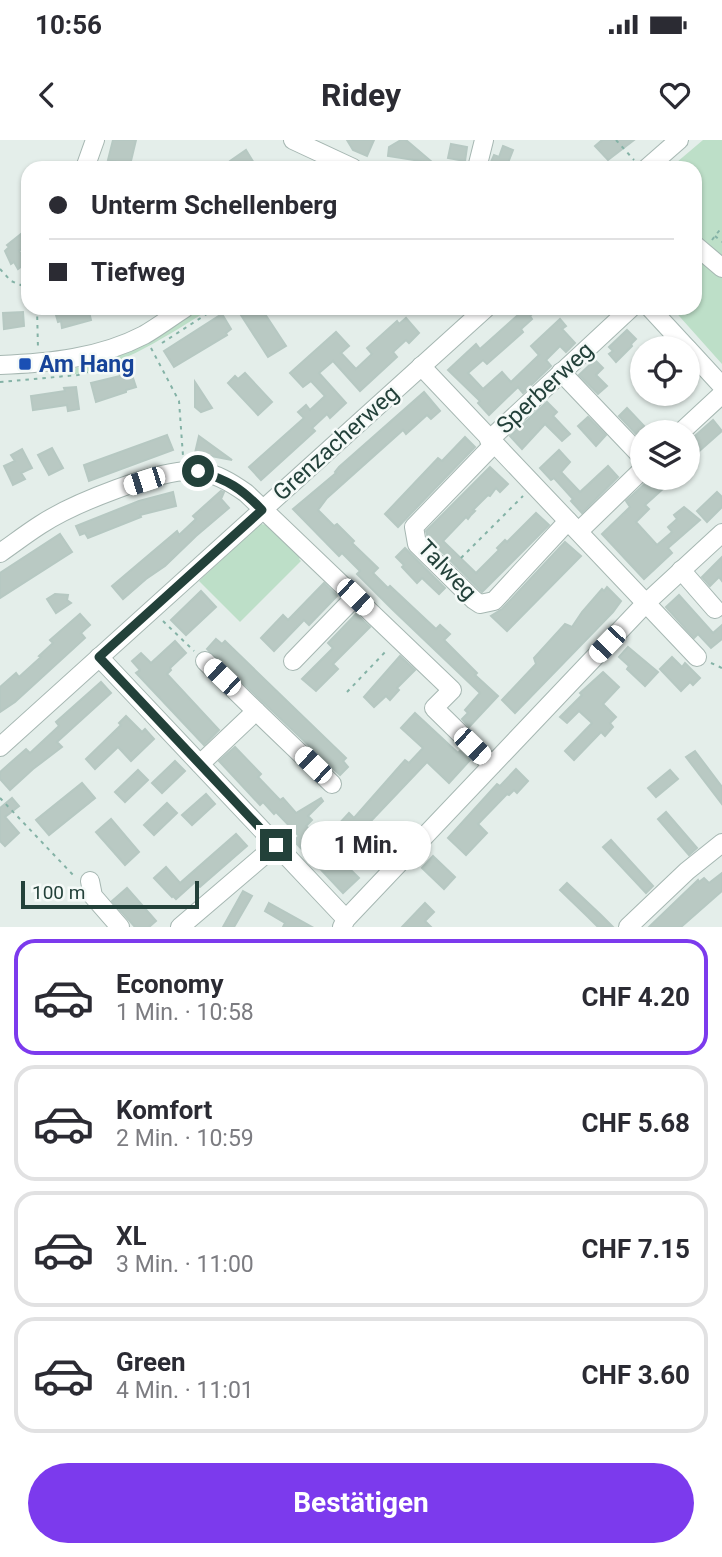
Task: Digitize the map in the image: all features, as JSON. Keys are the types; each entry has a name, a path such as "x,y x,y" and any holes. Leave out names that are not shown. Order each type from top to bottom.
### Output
{"street":[{"path":"88,161 95,140"},
{"path":"293,140 338,161"},
{"path":"479,161 484,140"},
{"path":"646,161 679,140"},
{"path":"0,365 68,359 109,350 144,335 174,315"},
{"name":"Grenzacherweg","path":"0,747 478,315"},
{"name":"Sperberweg","path":"492,442 561,372 623,315"},
{"path":"657,315 677,336"},
{"path":"700,361 722,386"},
{"path":"421,366 697,657"},
{"path":"561,372 630,444"},
{"path":"694,420 722,394"},
{"name":"Talweg","path":"492,442 414,527 417,544 474,600 480,604 488,604 573,526"},
{"path":"0,554 41,524 127,486 183,471 198,471 222,478 246,493 452,690 434,708 492,765"},
{"path":"573,526 630,480"},
{"path":"99,657 276,845 344,923 646,603 722,533"},
{"path":"681,570 715,609"},
{"path":"293,661 355,597"},
{"path":"205,661 332,783"},
{"path":"200,764 256,711"},
{"path":"628,927 687,871 722,843"},
{"path":"180,927 276,845"},
{"path":"90,881 93,897 120,927"}],"path":[{"path":"616,140 638,161"},
{"path":"718,254 722,242"},
{"path":"0,269 11,281 21,285"},
{"path":"37,315 38,351 47,350"},
{"path":"151,348 179,401 183,471"},
{"path":"0,382 52,378"},
{"path":"461,558 533,485"},
{"path":"152,610 205,661"},
{"path":"347,692 399,639"},
{"path":"0,798 73,876 90,881"}],"green space":[{"path":"703,140 722,140 722,364 700,336 678,315 702,315 702,161 678,161"},
{"path":"190,315 200,315 127,357 71,375 69,370 138,345"},
{"path":"260,524 277,526 305,553 299,559 301,561 240,622 199,581"}],"building":[{"path":"113,140 136,140 131,161 108,160"},
{"path":"347,140 374,140 367,156 353,150"},
{"path":"406,140 431,161 388,156 389,147"},
{"path":"602,140 634,140 608,160 595,146"},
{"path":"451,144 467,147 465,161 448,158"},
{"path":"503,146 513,150 509,161 491,161 494,155 499,157"},
{"path":"246,150 253,161 230,161"},
{"path":"21,234 21,267 18,269 14,262 11,264 5,251 9,247 7,245"},
{"path":"21,312 24,326 4,329 3,313"},
{"path":"56,315 90,315 91,320 62,328 61,321 58,322"},
{"path":"220,315 231,329 227,335 174,367 164,351"},
{"path":"241,315 266,315 286,346 268,357"},
{"path":"518,315 531,315 532,319 521,329 523,332 487,364 483,360 468,373 483,389 502,372 511,382 539,355 531,346 560,319 566,326 562,329 575,343 566,352 560,346 546,360 551,366 523,393 518,387 489,415 478,403 480,401 448,370 476,344 480,349"},
{"path":"406,318 419,333 409,343 406,340 393,352 397,357 360,391 333,361 319,373 346,403 330,418 327,414 312,428 315,431 261,480 249,467 304,418 298,412 306,405 310,410 325,396 311,381 303,387 290,373 336,332 349,346 341,353 356,369 372,354 367,348 397,321 399,324"},
{"path":"627,330 633,336 630,336 630,348 616,362 609,354 613,351 609,347"},
{"path":"595,360 603,368 596,375 607,386 598,394 579,375"},
{"path":"130,369 136,387 96,402 91,383 120,376 119,373"},
{"path":"245,373 272,402 258,415 228,383 235,376 238,379"},
{"path":"195,382 212,408 201,412 195,407"},
{"path":"76,387 79,409 68,411 67,405 33,410 31,396"},
{"path":"424,392 440,411 431,419 427,415 406,434 403,430 327,498 318,510 354,541 352,543 378,568 373,573 388,588 390,586 436,629 440,625 450,634 444,640 498,696 469,727 462,719 468,713 465,710 480,693 357,574 360,571 342,553 339,556 293,509"},
{"path":"547,402 557,412 553,416 570,434 562,441 545,424 522,449 510,436"},
{"path":"627,408 638,420 630,420 630,428 619,416"},
{"path":"588,417 606,435 596,446 578,426"},
{"path":"713,420 722,431 700,450 700,431"},
{"path":"167,435 173,450 89,481 84,465"},
{"path":"199,436 232,460 195,453"},
{"path":"465,437 475,447 398,527 385,514 438,458 442,461"},
{"path":"52,448 63,468 49,475 38,455"},
{"path":"22,449 32,468 21,473 25,479 13,485 4,466 15,461 11,455"},
{"path":"559,450 570,462 561,472 580,492 608,466 618,477 582,513 554,478 551,480 540,468"},
{"path":"490,467 508,484 500,492 496,488 488,495 468,519 466,517 443,541 476,573 505,540 507,542 536,513 549,525 482,592 428,538 426,531"},
{"path":"638,490 662,490 645,505 649,509 636,522 657,545 672,532 668,527 677,519 674,515 684,507 700,520 668,548 672,553 644,579 602,534 630,507 626,501"},
{"path":"221,491 224,492 221,499 229,508 165,566 123,599 112,586 177,531 179,535 196,519 193,516"},
{"path":"173,492 176,506 140,515 141,517 88,538 85,533 80,535 76,526 139,501"},
{"path":"717,492 722,497 722,507 707,522 697,511"},
{"path":"60,534 72,552 0,598 0,573"},
{"path":"565,542 581,556 507,631 491,616 502,609"},
{"path":"405,548 445,588 439,594 422,578 417,583 402,567 404,565 396,557"},
{"path":"722,557 722,581 719,577 710,586 702,577"},
{"path":"324,583 337,596 309,625 304,620 274,651 261,638 283,615 288,620"},
{"path":"607,587 621,601 613,612 515,713 502,700 536,664 534,658 565,624 572,627 602,589 604,591"},
{"path":"201,591 216,607 186,635 171,620"},
{"path":"55,594 68,595 67,600 71,603 56,613 47,599"},
{"path":"679,595 713,633 722,625 722,639 711,648 698,634 694,638 666,607"},
{"path":"80,614 90,625 81,633 85,638 15,702 0,712 0,687 16,673 19,677 41,657 39,656 53,643 50,640"},
{"path":"356,614 370,627 333,664 338,669 316,691 302,679 333,648 328,643"},
{"path":"216,639 222,644 225,641 346,758 343,761 348,767 340,775 207,649"},
{"path":"175,641 186,653 167,674 219,730 204,745 136,673 140,670 132,661 141,653 151,663"},
{"path":"628,647 658,672 645,686 619,657"},
{"path":"400,656 415,670 397,688 399,690 390,700 386,696 374,707 364,697"},
{"path":"672,657 682,667 685,663 700,678 693,685 690,682 681,691 660,669"},
{"path":"603,672 619,687 603,704 616,717 610,723 613,727 605,736 601,732 574,760 565,751 592,723 579,711 567,723 560,717 582,695 580,693"},
{"path":"101,682 111,693 57,742 62,747 10,790 0,779 0,772 26,749 30,753 59,726 56,722"},
{"path":"415,713 458,753 460,751 470,760 449,783 427,762 352,841 337,826 349,813 354,818 405,760 409,763 423,748 401,728"},
{"path":"126,716 142,732 145,729 154,739 131,761 118,747 95,769 86,759 121,725 119,723"},
{"path":"235,747 261,774 258,777 296,813 321,798 323,801 308,816 312,820 306,826 359,878 343,893 294,841 299,836 276,812 274,814 263,802 260,805 219,761"},
{"path":"695,751 722,787 722,804 686,757"},
{"path":"175,761 185,771 162,793 152,783"},
{"path":"516,769 528,781 517,793 514,790 507,794 478,824 487,833 466,855 448,838 497,784 500,786"},
{"path":"138,770 148,780 125,802 115,792"},
{"path":"670,770 678,779 656,797 648,788"},
{"path":"82,783 95,798 49,835 36,820"},
{"path":"206,794 215,804 192,825 182,815"},
{"path":"12,798 19,806 5,817 19,833 5,846 0,841 0,808"},
{"path":"167,803 177,813 154,835 144,825"},
{"path":"666,812 697,848 689,855 658,819"},
{"path":"111,819 139,852 125,865 96,832"},
{"path":"236,834 247,846 200,887 195,882 176,899 154,878 166,867 180,883"},
{"path":"611,840 653,886 646,893 603,847"},
{"path":"433,856 455,877 444,889 422,868"},
{"path":"722,873 722,891 681,927 649,927 698,880 699,882 704,878 709,883"},
{"path":"567,883 613,927 598,927 560,890"},
{"path":"127,888 156,921 149,927 135,927 112,901"},
{"path":"243,891 252,896 234,927 223,927"},
{"path":"269,903 312,927 283,927 285,923 265,911"},
{"path":"425,903 434,912 425,921 431,927 402,927"}],"place":[{"name":"Am Hang","path":"25,364"}],"route":[{"path":"198,471 232,483 262,510 99,657 276,845"}]}
